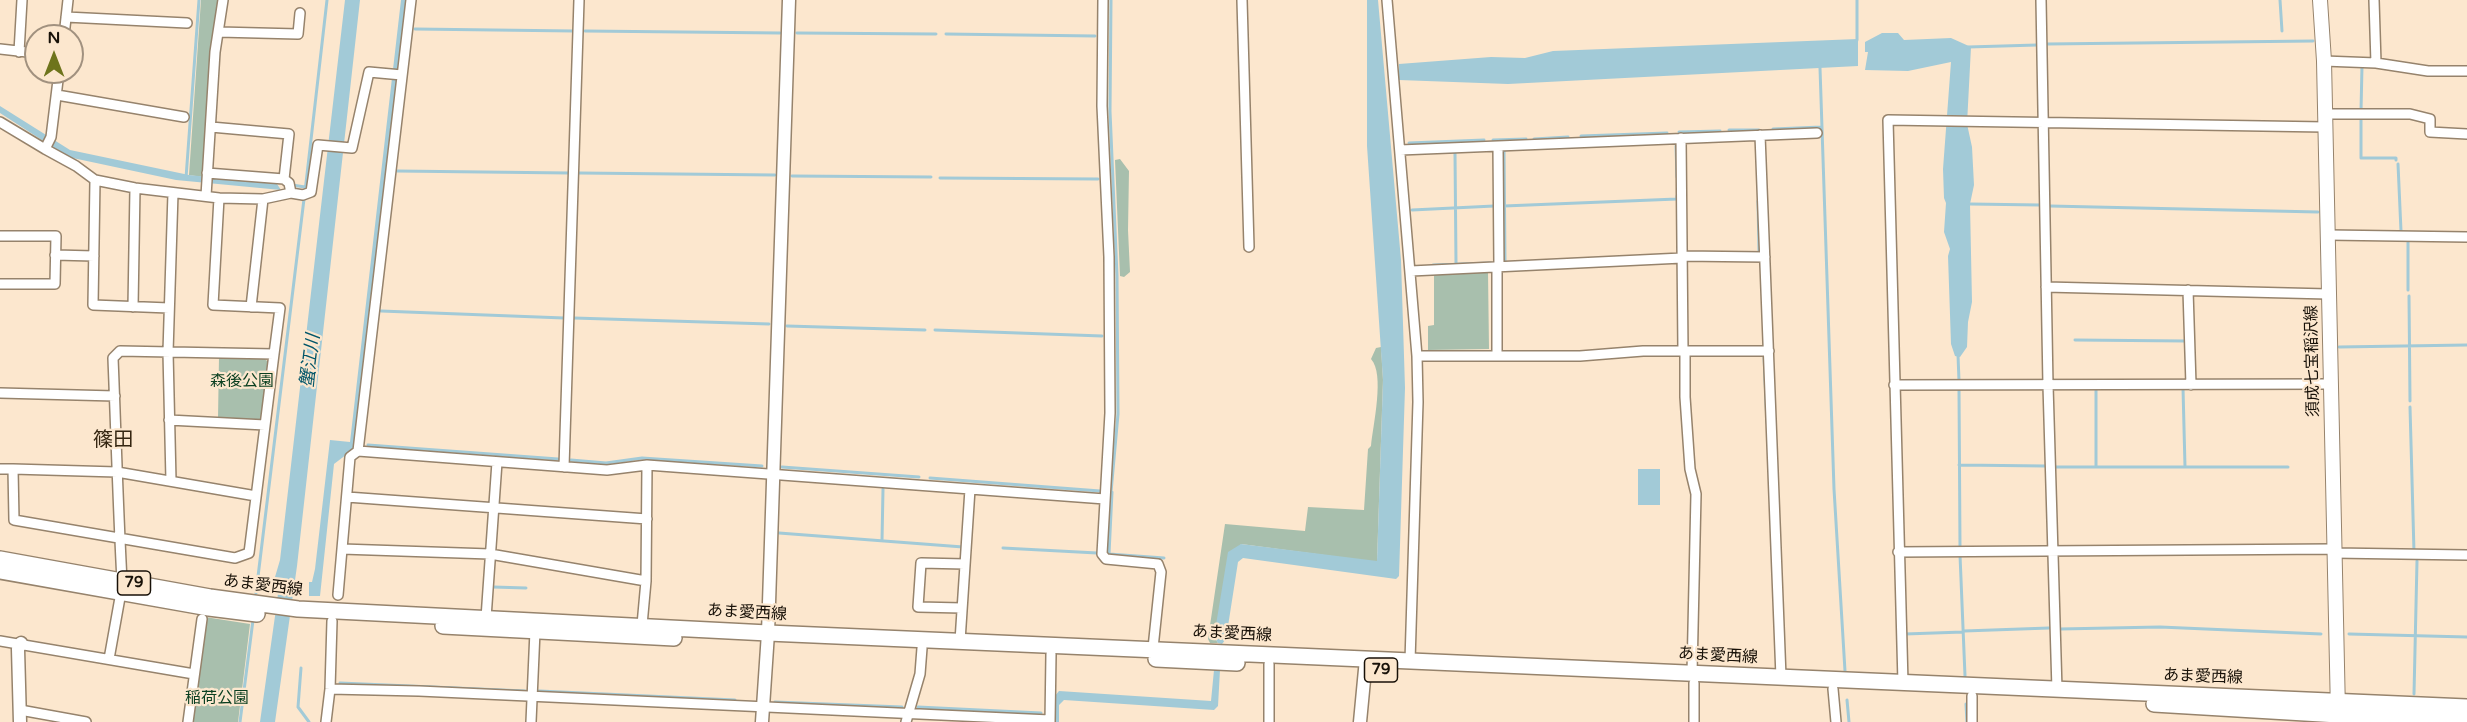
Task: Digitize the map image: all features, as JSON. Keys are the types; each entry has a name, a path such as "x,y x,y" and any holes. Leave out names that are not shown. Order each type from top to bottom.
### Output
{"main road":[{"name":"須成七宝稲沢線","path":"2320,0 2324,61 2338,712"},
{"name":"あま愛西線","path":"0,559 209,608 642,625 922,648 1269,664 1365,664 1410,661 1833,689 2171,704 2217,709 2338,712 2467,707"},
{"name":"あま愛西線","path":"0,571 121,587"},
{"name":"あま愛西線","path":"297,613 332,621 535,631 1153,648 1365,664 1693,678 1781,677 2057,690 2338,712 2467,719"}],"street":[{"path":"19,52 22,0"},
{"path":"65,24 68,0"},
{"path":"206,196 210,128 223,0"},
{"path":"338,595 351,457 358,451 398,75 411,0"},
{"path":"564,467 579,0"},
{"path":"762,722 767,637 789,0"},
{"path":"1103,0 1102,106 1108,257 1110,413 1102,554 1106,559 1155,562 1161,568 1153,648"},
{"path":"1242,0 1249,247"},
{"path":"1387,0 1412,271 1417,356 1418,402 1410,661"},
{"path":"2041,0 2048,385 2057,690"},
{"path":"2374,0 2376,63"},
{"path":"219,32 298,34 300,13"},
{"path":"66,17 187,23"},
{"path":"0,49 24,52"},
{"path":"2324,61 2376,63 2428,71 2467,71"},
{"path":"0,122 48,144 95,180 135,188 219,198 263,199 291,193 303,195 311,192 318,145 352,148 369,72 398,75"},
{"path":"48,144 58,84"},
{"path":"57,95 184,117"},
{"path":"1903,683 1888,120 2043,122 2325,120 2410,114 2430,119 2430,132 2467,134"},
{"path":"210,128 289,134 284,178"},
{"path":"1400,150 1817,133"},
{"path":"1760,135 1781,677"},
{"path":"1680,138 1685,398 1690,469 1696,494 1694,722"},
{"path":"1497,354 1498,146"},
{"path":"207,178 284,178 289,183 291,193"},
{"path":"95,180 93,305 169,308"},
{"path":"133,307 135,188"},
{"path":"171,480 168,352 173,193"},
{"path":"13,470 14,520 235,558 249,553 280,308 213,305 219,198"},
{"path":"251,307 263,199"},
{"path":"2328,235 2467,237"},
{"path":"0,236 56,236 55,284 0,284"},
{"path":"55,255 94,256"},
{"path":"1412,271 1682,257 1765,257"},
{"path":"2046,287 2328,294"},
{"path":"2188,290 2191,384"},
{"path":"109,659 121,587 113,358 120,351 274,354"},
{"path":"1417,356 1497,354 1580,356 1684,351 1769,351"},
{"path":"1894,385 2331,384"},
{"path":"0,393 115,396"},
{"path":"169,420 265,425"},
{"path":"358,451 607,470 647,465 1105,499"},
{"path":"486,618 497,462"},
{"path":"642,625 646,581 647,465"},
{"path":"0,469 117,472 256,496"},
{"path":"960,641 970,489"},
{"path":"347,497 647,519"},
{"path":"342,549 490,554 646,581"},
{"path":"1898,552 2333,551 2467,555"},
{"path":"962,608 918,607 921,563 965,564"},
{"path":"188,722 202,619"},
{"path":"326,722 330,689 332,621"},
{"path":"531,722 535,631"},
{"path":"0,641 194,674"},
{"path":"21,643 18,649 20,716 86,722"},
{"path":"906,722 920,674 922,648"},
{"path":"330,689 909,712 1050,721 1051,654"},
{"path":"1269,664 1269,722"},
{"path":"1360,722 1365,664"},
{"path":"1833,689 1836,722"},
{"path":"1971,696 1972,722"}],"green space":[{"path":"201,0 219,0 212,52 203,177 189,175"},
{"path":"1120,159 1129,171 1130,272 1124,277 1120,276 1115,160"},
{"path":"1488,272 1489,349 1428,350 1428,326 1434,325 1434,274"},
{"path":"1381,347 1383,380 1377,562 1241,544 1214,637 1218,643 1210,643 1208,639 1225,524 1305,531 1308,507 1364,510 1368,449 1371,446 1378,388 1375,366 1371,359 1376,348"},
{"name":"森後公園","path":"219,357 264,358 268,362 262,418 259,420 218,418"},
{"name":"稲荷公園","path":"205,617 250,624 238,722 191,722"}],"water":[{"name":"蟹江川","path":"345,0 360,0 297,566 275,722 260,722 277,602 279,584 275,577 280,560"},
{"path":"401,0 406,0 355,448 334,464 320,596 309,596 309,582 312,582 315,569 330,440 350,442"},
{"path":"1367,0 1378,0 1401,260 1405,388 1399,576 1396,579 1243,558 1238,562 1226,639 1222,644 1218,643 1214,637 1228,552 1241,544 1377,561 1383,380 1367,146"},
{"path":"1882,33 1898,33 1904,40 1951,38 1971,47 1967,124 1972,147 1974,185 1970,204 1972,302 1967,347 1960,357 1955,356 1951,344 1948,256 1950,249 1944,232 1946,203 1943,169 1951,62 1908,71 1865,70 1868,52 1865,52 1865,42"},
{"path":"1858,39 1858,66 1508,84 1399,80 1399,64 1491,57 1525,58 1553,51"},
{"path":"0,106 70,150 189,175 277,184 281,190 176,180 68,157 0,113"},
{"path":"1638,469 1660,469 1660,505 1638,505"},
{"path":"1214,670 1220,670 1218,706 1214,710 1064,700 1059,705 1059,722 1053,722 1054,697 1059,691 1211,701"}],"waterway":[{"path":"186,178 199,0"},
{"path":"305,192 327,0"},
{"path":"1111,0 1110,111 1117,276 1118,414 1111,492"},
{"path":"1857,0 1857,40"},
{"path":"2280,0 2282,31"},
{"path":"415,29 574,31"},
{"path":"585,31 780,33"},
{"path":"797,33 936,34"},
{"path":"946,34 1095,36"},
{"path":"2047,44 2313,41"},
{"path":"1968,47 2037,45"},
{"path":"2361,111 2362,66"},
{"path":"1820,68 1834,489 1845,671"},
{"path":"2361,117 2361,158 2396,158 2396,160"},
{"path":"1773,129 1822,127"},
{"path":"1729,130 1759,130"},
{"path":"1679,132 1720,131"},
{"path":"1581,136 1667,133"},
{"path":"1534,139 1568,137"},
{"path":"1493,140 1526,139"},
{"path":"1409,143 1484,140"},
{"path":"1676,146 1677,177"},
{"path":"1504,151 1505,262"},
{"path":"1455,153 1456,264"},
{"path":"2398,164 2401,231"},
{"path":"397,171 569,173"},
{"path":"579,173 775,175"},
{"path":"792,176 931,177"},
{"path":"940,178 1098,179"},
{"path":"292,185 305,187"},
{"path":"1504,206 1677,199 1677,196"},
{"path":"256,593 304,199"},
{"path":"1758,201 1759,251"},
{"path":"1970,204 2040,205"},
{"path":"1412,210 1494,206"},
{"path":"2050,206 2318,212"},
{"path":"2408,241 2408,290"},
{"path":"1433,265 1491,263"},
{"path":"2409,296 2410,401"},
{"path":"381,311 564,318"},
{"path":"574,318 769,324"},
{"path":"787,326 925,330"},
{"path":"935,330 1102,336"},
{"path":"2075,340 2186,341"},
{"path":"2339,347 2467,345"},
{"path":"1958,355 1959,381"},
{"path":"1764,356 1767,423"},
{"path":"2183,388 2185,467"},
{"path":"1959,389 1960,548"},
{"path":"2096,389 2096,467"},
{"path":"2410,407 2414,552"},
{"path":"368,445 558,459"},
{"path":"571,460 606,463 642,458 762,466"},
{"path":"1959,465 2045,466"},
{"path":"782,467 919,477"},
{"path":"2056,467 2288,467"},
{"path":"930,478 1100,491"},
{"path":"882,541 883,489"},
{"path":"1112,492 1109,554 1164,558"},
{"path":"779,533 963,547"},
{"path":"1003,548 1097,553"},
{"path":"1960,555 1965,676"},
{"path":"2414,694 2417,561"},
{"path":"493,587 526,588"},
{"path":"240,722 253,620"},
{"path":"2060,629 2160,627 2321,634"},
{"path":"1964,631 2049,628"},
{"path":"1905,634 1963,632"},
{"path":"2349,634 2467,637"},
{"path":"301,668 298,707 309,722"},
{"path":"340,683 525,691"},
{"path":"539,691 735,700"},
{"path":"1847,700 1849,722"},
{"path":"775,702 902,707"},
{"path":"1966,704 1967,722"},
{"path":"918,707 1041,713"}],"district":[{"name":"篠田","path":"113,441"}]}
